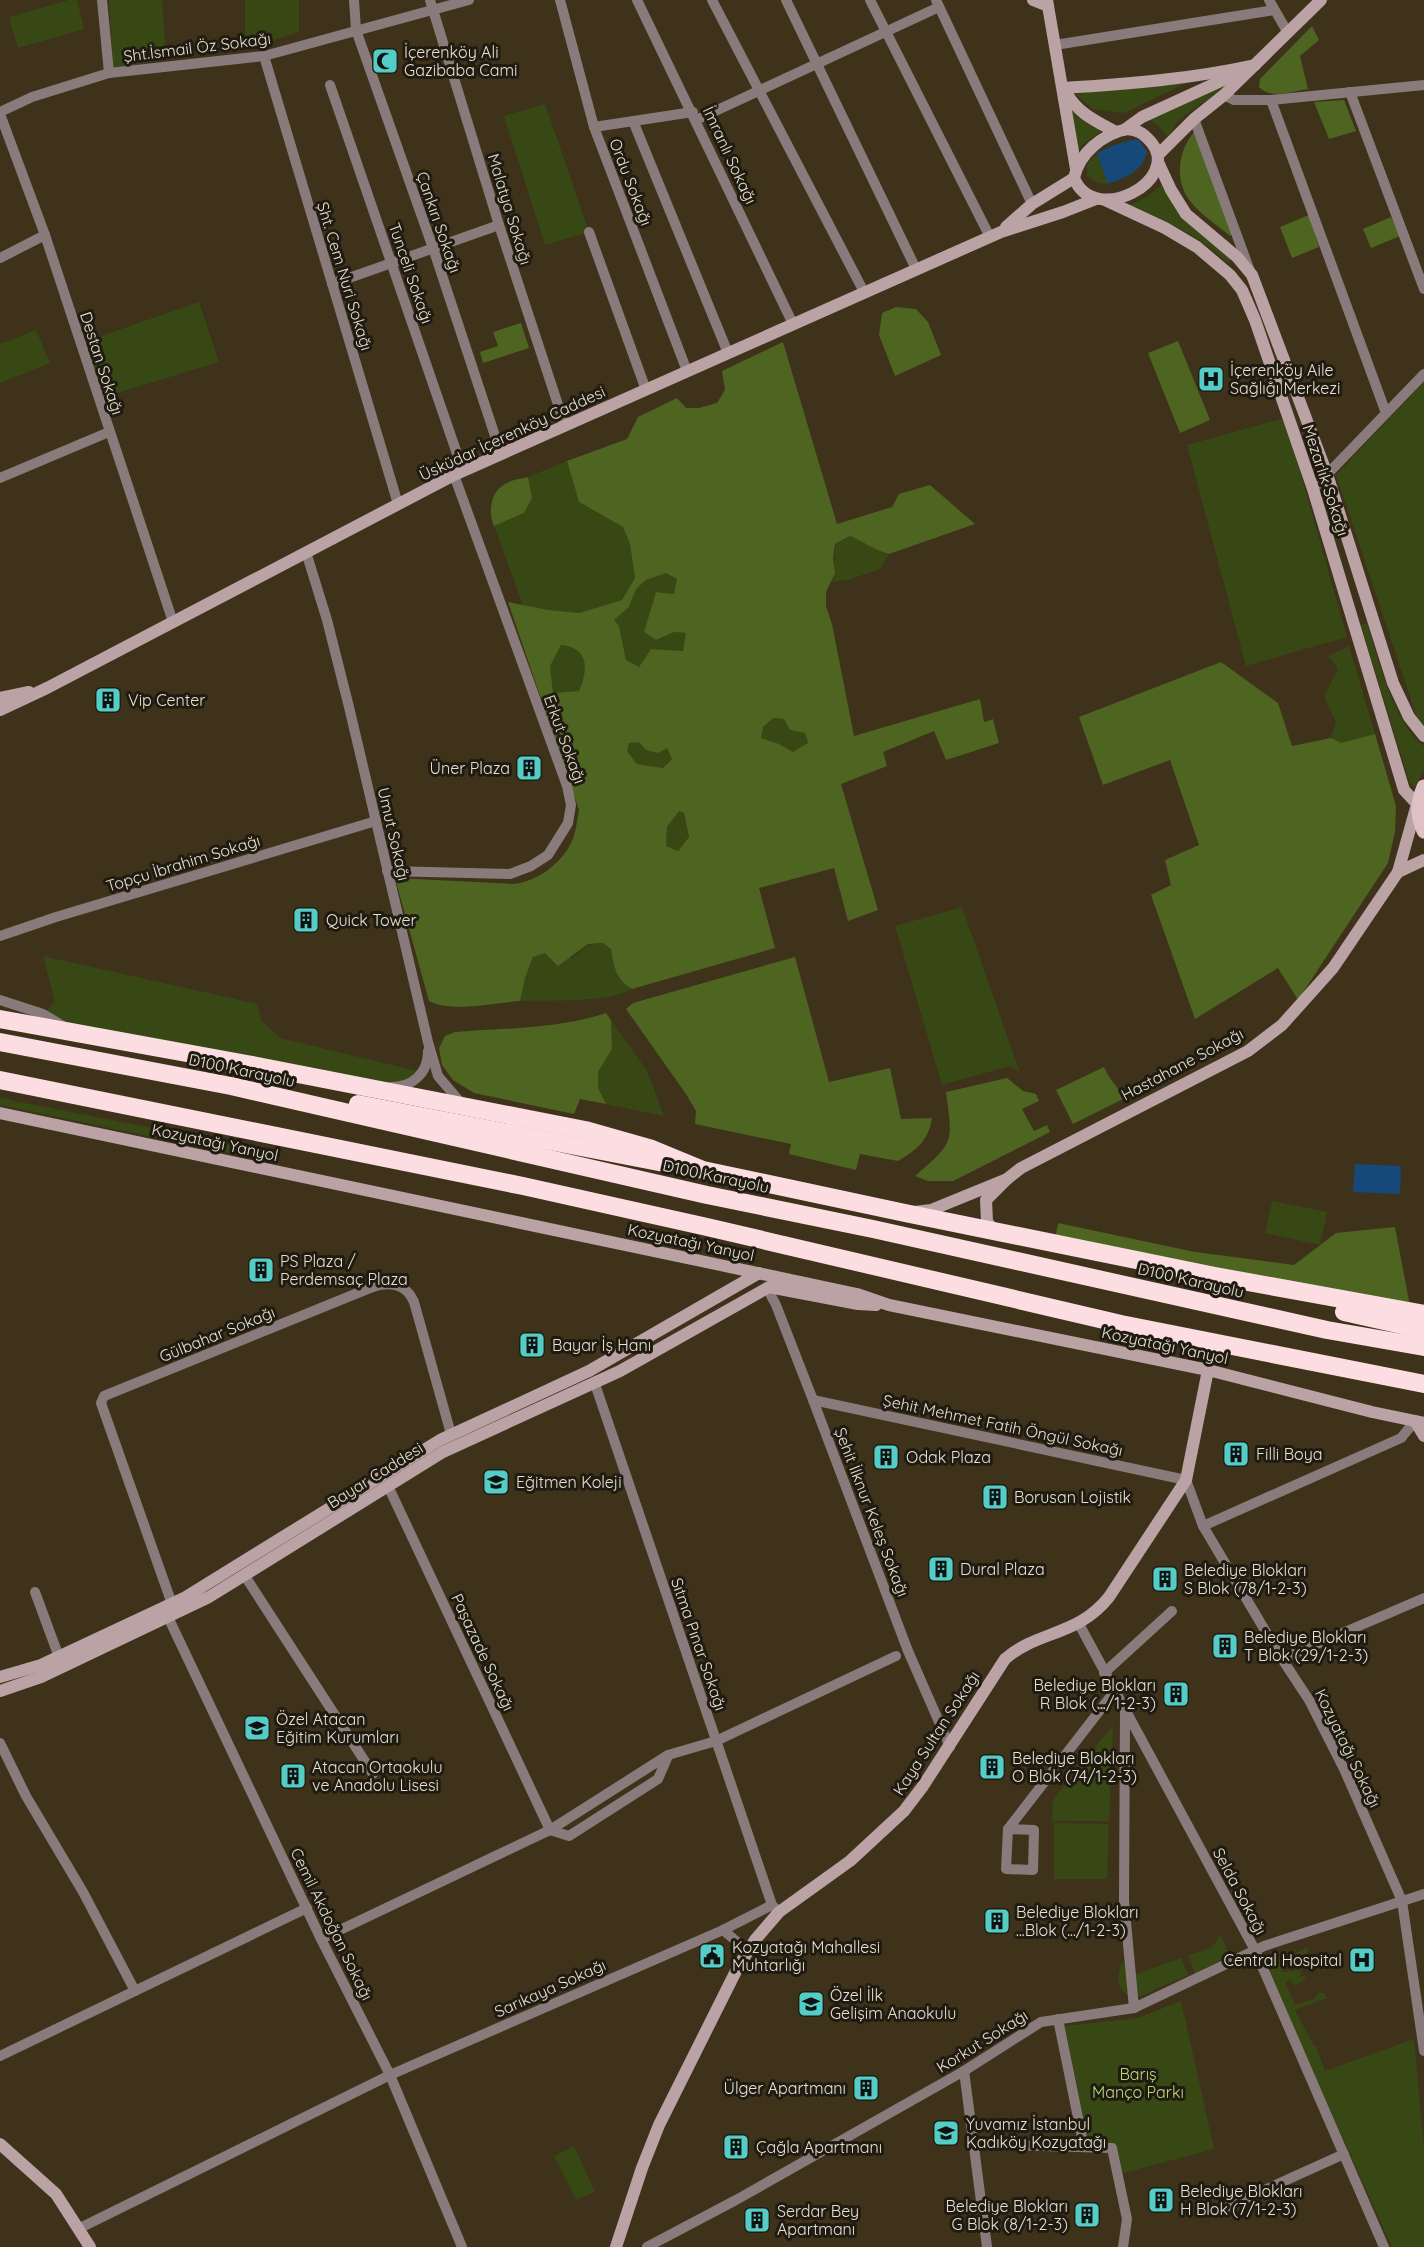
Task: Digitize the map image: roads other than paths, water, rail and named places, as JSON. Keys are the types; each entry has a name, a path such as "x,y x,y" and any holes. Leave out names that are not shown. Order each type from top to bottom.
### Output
{"highway":[{"path":"0,1018 585,1130 652,1149 703,1170"},
{"name":"D100 Karayolu","path":"0,1042 231,1086 707,1195 873,1229 1328,1330 1424,1347"},
{"path":"0,1080 523,1186 1121,1324 1424,1384"},
{"path":"231,1086 401,1111 639,1160 703,1170 905,1214 1215,1276 1424,1314"},
{"path":"1215,1276 1301,1301 1424,1330"}],"main road":[{"path":"1033,0 1048,3 1075,173 1080,189 1100,199"},
{"path":"1158,158 1194,119 1224,95 1321,0"},
{"path":"1063,88 1121,85 1216,73 1256,65"},
{"path":"995,234 1075,173 1087,152 1106,137 1142,117 1256,65"},
{"path":"995,234 1100,199 1124,196 1153,177 1158,158 1156,148 1144,134 1136,130 1120,131 1088,117 1076,108 1063,88"},
{"name":"Mezarlık Sokağı","path":"1158,158 1171,190 1186,214 1237,257 1252,275 1327,474 1393,683 1409,717 1424,736"},
{"name":"Mezarlık Sokağı","path":"1100,199 1165,228 1197,247 1230,275 1242,290 1255,320 1313,489 1404,790 1417,804"},
{"name":"Üsküdar İçerenköy Caddesi","path":"0,710 47,688 459,473 995,234"},
{"name":"Üsküdar İçerenköy Caddesi","path":"0,698 47,688"},
{"name":"Hastahane Sokağı","path":"996,1232 987,1222 986,1200 1021,1168 1248,1051 1282,1024 1333,968 1398,872 1424,787"},
{"path":"1417,804 1419,821 1424,831"},
{"path":"1398,872 1424,860"},
{"name":"Kozyatağı Yanyol","path":"0,1113 857,1294 890,1305 1208,1370 1419,1422"},
{"name":"Hastahane Sokağı","path":"905,1214 931,1210 1007,1179"},
{"path":"759,1273 768,1288 776,1287 864,1305 890,1305"},
{"name":"Bayar Caddesi","path":"0,1677 33,1668 59,1657 172,1604 451,1434 584,1374 759,1273"},
{"name":"Bayar Caddesi","path":"0,1691 41,1677 209,1597 456,1446 595,1384 768,1288"},
{"name":"Kaya Sultan Sokağı","path":"616,2247 659,2125 748,1951 775,1908 850,1861 879,1836 917,1795 1005,1659 1016,1650 1079,1624 1100,1609 1186,1480 1208,1370"},
{"path":"1419,1422 1424,1436"},
{"path":"0,2144 56,2194 80,2228 90,2247"}],"street":[{"path":"102,0 109,74"},
{"name":"Çankırı Sokağı","path":"354,0 356,30 433,248 501,454"},
{"name":"Şht.İsmail Öz Sokağı","path":"0,113 32,97 109,74 264,56 356,30 432,4 469,0"},
{"name":"Ordu Sokağı","path":"560,0 594,128 687,371"},
{"name":"İmranlı Sokağı","path":"637,0 794,324"},
{"path":"712,0 864,292"},
{"path":"786,0 916,269"},
{"path":"870,0 995,234"},
{"name":"Malatya Sokağı","path":"432,4 498,225 565,426"},
{"path":"594,128 694,116 759,90 886,32 938,4 1032,204"},
{"path":"1055,45 1271,5 1288,33"},
{"name":"Şht. Cem Nuri Sokağı","path":"264,56 398,504"},
{"name":"Tunceli Sokağı","path":"330,85 459,473"},
{"path":"1224,95 1234,100 1271,100 1424,86"},
{"path":"1350,92 1424,289"},
{"path":"1271,100 1386,413"},
{"name":"Destan Sokağı","path":"0,113 45,235 174,622"},
{"path":"1194,119 1252,275"},
{"path":"633,122 728,353"},
{"path":"332,284 498,225"},
{"path":"589,232 646,390"},
{"path":"0,258 45,235"},
{"path":"1313,489 1424,374"},
{"path":"0,478 109,432"},
{"name":"Erkut Sokağı","path":"387,871 510,874 531,866 548,855 568,823 571,805 567,786 459,473"},
{"name":"Umut Sokağı","path":"306,552 327,620 438,1076 459,1103 471,1109"},
{"name":"Topçu İbrahim Sokağı","path":"0,936 376,821"},
{"path":"0,1000 43,1014 71,1031"},
{"path":"366,1088 402,1087 415,1081 424,1071 428,1059 428,1042"},
{"name":"Gülbahar Sokağı","path":"172,1604 100,1403 104,1396 375,1286 393,1284 407,1290 414,1302 451,1434"},
{"name":"Şehit İlknur Keleş Sokağı","path":"768,1288 813,1400 905,1645 950,1747"},
{"name":"Sıtma Pınar Sokağı","path":"595,1384 775,1908"},
{"name":"Şehit Mehmet Fatih Öngül Sokağı","path":"813,1400 1186,1480"},
{"path":"1203,1526 1401,1438 1419,1422"},
{"name":"Kozyatağı Sokağı","path":"1186,1480 1203,1526 1309,1700 1402,1901 1424,2051"},
{"name":"Paşazade Sokağı","path":"388,1486 550,1830"},
{"path":"244,1576 373,1774"},
{"path":"35,1593 59,1657"},
{"path":"1282,1659 1424,1598"},
{"path":"1104,1673 1172,1611"},
{"name":"Cemil Akdoğan Sokağı","path":"168,1617 321,1939 390,2075 462,2247"},
{"name":"Selda Sokağı","path":"1079,1624 1255,1950 1384,2247"},
{"path":"321,1939 550,1830 668,1755 716,1741 896,1656"},
{"path":"1008,1829 1034,1830 1033,1870 1006,1869 1008,1829 1114,1692"},
{"path":"1125,1707 1124,1901 1134,2008"},
{"path":"0,1743 26,1796 83,1892 135,1991"},
{"name":"Korkut Sokağı","path":"647,2247 736,2200 964,2071 1041,2022 1134,2008 1255,1950 1424,1894"},
{"path":"0,2056 307,1908"},
{"name":"Sarıkaya Sokağı","path":"80,2228 390,2075 775,1908"},
{"path":"723,1930 748,1951"},
{"path":"1058,2019 1084,2147"},
{"path":"964,2071 986,2246"},
{"path":"974,2144 1112,2148 1127,2219 1123,2247"},
{"path":"1227,2207 1344,2154"}],"water":[{"path":"1131,140 1139,140 1147,152 1145,159 1132,173 1108,184 1097,153"},
{"path":"1355,1164 1401,1166 1400,1194 1353,1192"}],"place":[{"name":"İçerenköy Ali Gazibaba Cami","path":"385,61"},
{"name":"İçerenköy Aile Sağlığı Merkezi","path":"1211,379"},
{"name":"Vip Center","path":"108,700"},
{"name":"Üner Plaza","path":"529,768"},
{"name":"Quick Tower","path":"306,920"},
{"name":"PS Plaza / Perdemsaç Plaza","path":"261,1270"},
{"name":"Bayar İş Hanı","path":"532,1345"},
{"name":"Filli Boya","path":"1236,1454"},
{"name":"Odak Plaza","path":"886,1457"},
{"name":"Eğitmen Koleji","path":"496,1482"},
{"name":"Borusan Lojistik","path":"995,1497"},
{"name":"Dural Plaza","path":"941,1569"},
{"name":"Belediye Blokları S Blok (78/1-2-3)","path":"1165,1579"},
{"name":"Belediye Blokları T Blok (29/1-2-3)","path":"1225,1646"},
{"name":"Belediye Blokları R Blok (.../1-2-3)","path":"1176,1694"},
{"name":"Özel Atacan Eğitim Kurumları","path":"257,1728"},
{"name":"Belediye Blokları O Blok (74/1-2-3)","path":"992,1767"},
{"name":"Atacan Ortaokulu ve Anadolu Lisesi","path":"293,1776"},
{"name":"Belediye Blokları ...Blok (.../1-2-3)","path":"997,1921"},
{"name":"Kozyatağı Mahallesi Muhtarlığı","path":"712,1956"},
{"name":"Central Hospital","path":"1362,1960"},
{"name":"Özel İlk Gelişim Anaokulu","path":"811,2004"},
{"name":"Ülger Apartmanı","path":"866,2088"},
{"name":"Yuvamız İstanbul Kadıköy Kozyatağı","path":"946,2133"},
{"name":"Çağla Apartmanı","path":"736,2147"},
{"name":"Belediye Blokları H Blok (7/1-2-3)","path":"1161,2200"},
{"name":"Belediye Blokları G Blok (8/1-2-3)","path":"1087,2215"},
{"name":"Serdar Bey Apartmanı","path":"757,2220"}],"park label":[{"name":"Barış Manço Parkı","path":"1138,2083"}]}
